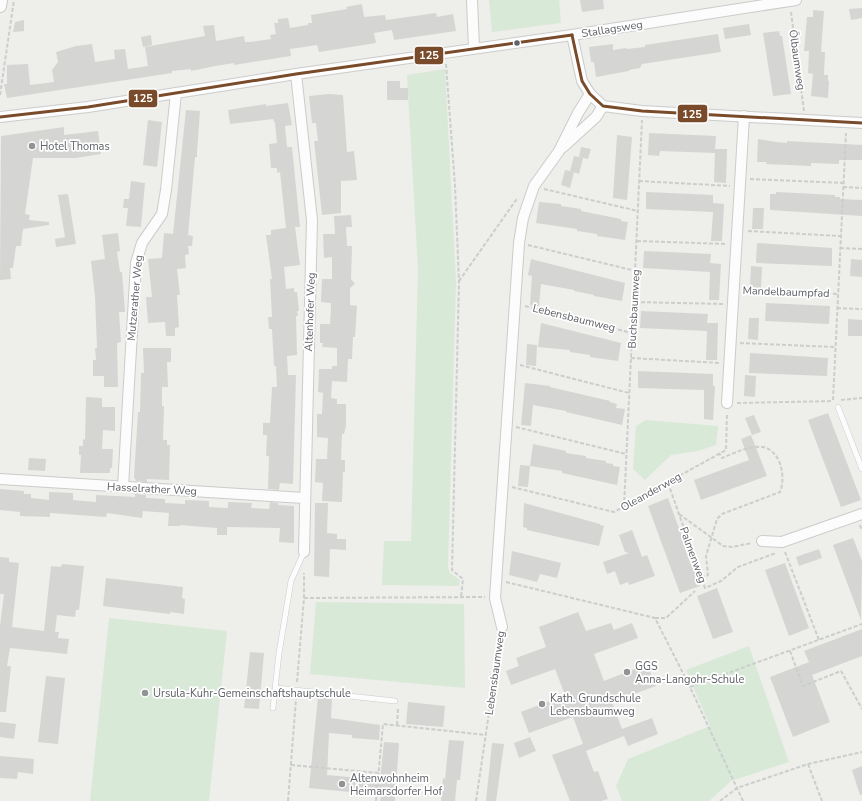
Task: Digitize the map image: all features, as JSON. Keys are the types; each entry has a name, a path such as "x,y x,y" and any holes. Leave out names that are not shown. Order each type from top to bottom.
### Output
{"street":[{"path":"0,6 1,0"},
{"path":"472,0 474,48"},
{"name":"Stallagsweg","path":"0,117 88,107 443,52 572,35 793,0"},
{"path":"572,35 582,82 590,94 603,106 642,111 862,123"},
{"name":"Altenhofer Weg","path":"296,74 312,220 304,498 304,552"},
{"name":"Mutzerather Weg","path":"123,487 136,263 142,243 162,214 166,190 176,93"},
{"name":"Lebensbaumweg","path":"502,626 495,598 519,242 523,218 534,186 558,151 590,94"},
{"name":"Lebensbaumweg","path":"558,151 596,117 603,106"},
{"name":"Mandelbaumpfad","path":"727,403 744,116"},
{"name":"Hasselrather Weg","path":"0,479 304,498"},
{"path":"762,541 782,542 862,514"}],"lane":[{"path":"838,407 862,469"},
{"path":"273,708 291,581 304,552"},
{"path":"276,688 395,701"}],"path":[{"path":"0,95 14,0"},
{"name":"Ölbaumweg","path":"793,0 804,119"},
{"path":"443,52 448,69 455,186 458,282 452,570 462,579 461,597"},
{"name":"Buchsbaumweg","path":"624,507 632,333 635,302 642,111"},
{"path":"833,401 846,122"},
{"path":"639,181 843,183"},
{"path":"534,186 638,211"},
{"path":"843,187 862,188"},
{"path":"458,282 516,200 529,197"},
{"path":"737,231 840,236"},
{"path":"637,240 736,244"},
{"path":"519,242 636,271"},
{"path":"840,248 862,249"},
{"name":"Mandelbaumpfad","path":"733,290 838,294"},
{"name":"Mandelbaumpfad","path":"635,302 732,305"},
{"name":"Lebensbaumweg","path":"515,303 632,333"},
{"path":"837,308 862,309"},
{"path":"730,342 835,347"},
{"path":"631,358 729,363"},
{"path":"511,363 630,393"},
{"path":"701,578 708,575 706,556 715,523 719,516 780,492 784,476 777,458 764,448 755,447 722,458 720,453 726,450 727,403 833,401 862,398"},
{"path":"507,425 626,454"},
{"name":"Oleanderweg","path":"503,485 614,512 720,453"},
{"name":"Palmenweg","path":"668,483 704,588 721,581 738,567 784,550 819,640"},
{"path":"678,514 723,546 743,546 762,541"},
{"path":"288,801 304,598 304,552"},
{"path":"497,580 656,618 666,618 695,591"},
{"path":"304,598 495,598"},
{"path":"656,618 728,765 736,788 743,801"},
{"path":"690,687 862,624"},
{"name":"Lebensbaumweg","path":"476,801 502,626"},
{"path":"790,651 803,686 841,671 862,709"},
{"path":"395,701 398,709 397,725"},
{"path":"376,801 383,724 486,735"},
{"path":"720,801 736,788 808,764 862,752"},
{"path":"808,764 822,801"},
{"path":"291,765 379,773"}],"green space":[{"path":"489,0 559,0 561,23 492,32"},
{"path":"445,69 456,281 448,567 450,573 460,580 459,586 382,585 384,541 411,541 418,269 407,75"},
{"path":"646,420 718,426 716,445 698,451 671,455 645,480 633,469 636,426"},
{"path":"316,602 464,604 465,688 310,674"},
{"path":"109,618 227,631 209,801 90,801"},
{"path":"749,646 789,762 731,781 709,801 622,801 616,786 628,759 710,726 686,670"}],"building":[{"path":"580,0 603,0 604,9 582,12"},
{"path":"362,4 364,17 385,15 386,20 436,13 437,17 453,14 456,31 394,40 392,30 374,33 376,43 319,52 317,45 290,49 291,56 234,65 234,63 191,71 191,69 172,71 172,73 7,98 4,84 7,84 7,65 28,64 30,85 54,82 52,70 58,62 56,52 76,46 92,44 95,62 115,59 114,50 125,49 128,69 148,66 145,47 205,36 203,26 214,25 216,41 244,36 245,42 250,42 271,39 270,35 276,34 274,23 278,23 278,19 288,18 290,28 308,25 308,23 312,23 311,15 347,9 346,7"},
{"path":"862,8 862,18 851,20 849,9"},
{"path":"813,10 824,11 821,52 825,52 824,75 828,75 828,98 811,96 813,74 808,73 809,51 804,51 807,17 813,17"},
{"path":"24,20 24,31 13,32 15,22"},
{"path":"749,24 751,35 725,39 723,28"},
{"path":"779,31 780,36 782,36 791,94 773,96 763,33"},
{"path":"718,34 721,52 642,64 640,68 596,77 594,62 591,62 589,47 613,44 613,50 627,49"},
{"path":"151,35 152,45 143,47 141,37"},
{"path":"387,81 400,81 400,88 408,88 408,100 387,100"},
{"path":"329,94 343,95 347,152 354,151 357,180 341,181 341,213 322,215 314,141 318,141 316,123 312,123 309,96"},
{"path":"288,103 292,125 285,126 287,147 292,147 300,227 295,227 300,265 284,267 286,289 294,288 294,292 297,292 299,311 297,311 298,316 296,316 297,355 287,356 288,375 296,375 293,484 280,483 279,490 268,489 269,456 266,456 267,435 263,435 263,423 270,423 272,387 277,387 272,329 269,329 268,317 272,317 270,279 272,279 266,235 271,235 271,230 286,228 280,172 277,173 277,168 271,168 269,144 277,143 275,123 273,119 230,124 228,110 266,104 266,106"},
{"path":"186,110 200,111 197,157 195,157 188,235 193,236 192,246 188,246 189,254 185,255 186,268 177,269 180,295 177,295 179,327 175,328 175,336 166,336 165,322 148,323 146,297 152,297 148,259 162,258 164,233 173,234"},
{"path":"148,120 162,122 157,167 143,165"},
{"path":"64,127 64,135 98,131 101,154 76,158 33,158 25,214 30,215 29,220 49,222 49,225 23,229 21,246 16,246 13,268 10,268 11,279 0,280 1,136"},
{"path":"649,133 716,136 715,149 727,149 726,183 714,182 715,153 660,151 659,156 648,155"},
{"path":"617,135 632,137 627,200 613,198"},
{"path":"758,139 787,143 787,141 862,145 862,160 839,160 839,164 811,163 811,166 766,164 767,162 757,162"},
{"path":"581,147 591,149 588,159 579,157"},
{"path":"574,156 583,158 579,174 570,171"},
{"path":"565,170 574,172 570,188 561,185"},
{"path":"131,181 145,183 141,227 126,226 128,208 123,208 124,199 129,199"},
{"path":"646,192 713,195 713,203 724,204 722,241 711,241 713,212 646,209"},
{"path":"776,192 835,195 835,197 840,197 840,199 862,200 862,216 770,210 770,194 776,194"},
{"path":"68,194 76,244 56,247 55,239 65,237 58,195"},
{"path":"539,202 561,204 561,206 581,209 581,211 621,219 621,221 628,222 625,240 597,236 597,234 577,231 577,229 536,223"},
{"path":"753,208 764,208 763,229 752,229"},
{"path":"351,215 352,227 346,227 347,246 352,246 351,279 355,284 350,288 350,305 357,306 355,337 353,337 352,359 348,359 347,382 332,381 331,398 337,399 337,404 346,404 346,426 344,434 342,434 341,460 345,460 345,472 343,472 342,502 322,501 323,483 315,482 316,459 327,459 328,438 317,437 317,414 322,414 323,393 318,392 319,369 332,369 332,366 337,366 337,348 322,347 323,343 320,343 320,324 330,324 331,307 331,303 321,302 322,279 332,279 332,257 324,258 323,234 335,234 334,216"},
{"path":"118,233 120,251 117,252 120,272 122,272 125,312 119,312 121,342 117,343 118,387 104,387 104,376 93,376 93,360 96,360 95,348 97,348 95,296 91,261 105,259 102,235"},
{"path":"757,243 832,248 832,266 756,263"},
{"path":"644,251 711,254 710,263 721,264 719,300 709,300 710,272 643,268"},
{"path":"531,259 625,283 622,301 541,284 539,306 530,305 532,276 528,275"},
{"path":"851,259 862,260 862,277 850,276"},
{"path":"751,266 762,267 761,289 750,288"},
{"path":"766,303 830,306 829,324 765,321"},
{"path":"641,311 708,314 707,323 718,323 717,360 706,360 707,331 640,328"},
{"path":"749,318 759,318 758,340 748,339"},
{"path":"848,319 862,320 862,336 848,336"},
{"path":"541,323 621,343 618,361 590,357 590,355 570,352 570,350 538,347"},
{"path":"527,344 537,345 536,366 526,365"},
{"path":"143,348 171,348 171,362 167,362 168,387 162,387 162,406 164,406 163,440 167,440 167,445 170,445 169,480 147,479 147,482 136,481 134,477 138,412 140,412 141,373 144,373"},
{"path":"750,353 828,358 827,376 749,373"},
{"path":"638,371 713,374 713,386 715,386 713,420 704,419 704,390 638,388"},
{"path":"745,375 756,376 755,397 744,396"},
{"path":"525,383 550,386 617,404 616,408 625,409 622,425 566,411 533,405 531,426 521,425"},
{"path":"86,397 102,398 102,407 115,407 115,431 103,430 102,449 113,449 112,468 110,468 110,473 80,473 81,455 79,455 79,446 83,446 83,439 85,440"},
{"path":"828,413 861,500 841,507 808,420"},
{"path":"754,415 761,432 752,435 745,418"},
{"path":"751,435 767,476 701,500 694,480 749,460 741,439"},
{"path":"533,444 566,451 566,453 586,456 586,458 606,461 606,463 613,464 613,466 620,467 617,485 562,473 562,471 530,466"},
{"path":"29,458 46,459 45,471 28,470"},
{"path":"520,465 530,466 528,487 518,486"},
{"path":"0,489 24,491 24,494 31,494 31,498 49,500 49,492 73,493 73,500 96,502 96,495 135,497 135,494 146,495 146,498 165,499 165,503 185,504 185,500 209,501 209,507 228,508 228,502 252,503 251,508 269,509 270,502 278,503 278,505 294,506 294,543 279,542 280,528 227,527 227,535 217,535 217,528 180,525 168,526 169,513 143,511 142,518 107,513 106,517 50,513 50,517 20,516 20,512 0,510"},
{"path":"668,498 700,586 680,593 648,506"},
{"path":"315,503 328,503 327,533 337,534 337,539 346,539 346,550 330,549 329,577 314,576"},
{"path":"524,503 604,526 599,546 527,530 527,528 523,527"},
{"path":"632,530 642,557 647,555 655,576 629,585 628,582 620,585 615,571 607,574 603,562 629,553 625,552 619,535"},
{"path":"853,538 862,561 861,620 833,545"},
{"path":"819,549 822,558 799,566 796,557"},
{"path":"512,551 561,563 557,578 540,574 537,582 509,575"},
{"path":"0,557 9,558 9,562 19,563 12,627 44,631 51,566 61,567 62,564 84,566 79,610 76,610 75,617 57,615 55,632 59,632 58,638 69,639 67,654 10,648 7,666 11,666 6,712 0,712 0,626 4,594 0,594"},
{"path":"785,563 809,628 789,636 765,570"},
{"path":"106,578 183,587 182,598 185,599 184,614 170,612 170,614 103,606"},
{"path":"717,588 733,632 713,639 697,596"},
{"path":"578,612 586,631 611,623 614,630 632,623 638,638 594,654 604,681 647,664 656,686 612,702 622,729 652,718 658,734 628,746 624,736 586,751 594,772 598,771 608,799 601,801 570,801 552,755 583,744 573,717 529,733 521,712 565,695 555,669 511,685 506,671 519,666 516,658 546,647 539,627"},
{"path":"862,629 862,656 812,675 830,722 793,737 770,677 809,662 804,651"},
{"path":"250,652 264,653 259,709 244,708"},
{"path":"46,676 65,678 58,744 38,742"},
{"path":"318,697 332,699 331,718 380,725 379,740 352,738 352,735 329,733 327,775 380,780 384,742 399,743 395,801 380,801 381,795 309,788"},
{"path":"408,702 445,706 443,727 406,724"},
{"path":"0,722 16,724 14,739 0,737"},
{"path":"530,737 536,751 519,758 514,743"},
{"path":"449,740 464,741 460,780 457,780 455,801 441,801 443,778 445,779"},
{"path":"492,743 504,744 496,801 486,801"},
{"path":"0,756 34,759 33,774 18,772 17,779 0,778"},
{"path":"862,766 862,795 860,795 852,770"}],"transit line":[{"name":"125","path":"572,35 582,81 590,94 603,106 642,111 862,123"},
{"name":"125","path":"0,117 88,107 296,74 572,35"}],"place":[{"name":"Hotel Thomas","path":"32,146"},
{"name":"GGS Anna-Langohr-Schule","path":"627,672"},
{"name":"Ursula-Kuhr-Gemeinschaftshauptschule","path":"145,693"},
{"name":"Kath. Grundschule Lebensbaumweg","path":"542,704"},
{"name":"Altenwohnheim Heimarsdorfer Hof","path":"342,784"}]}
